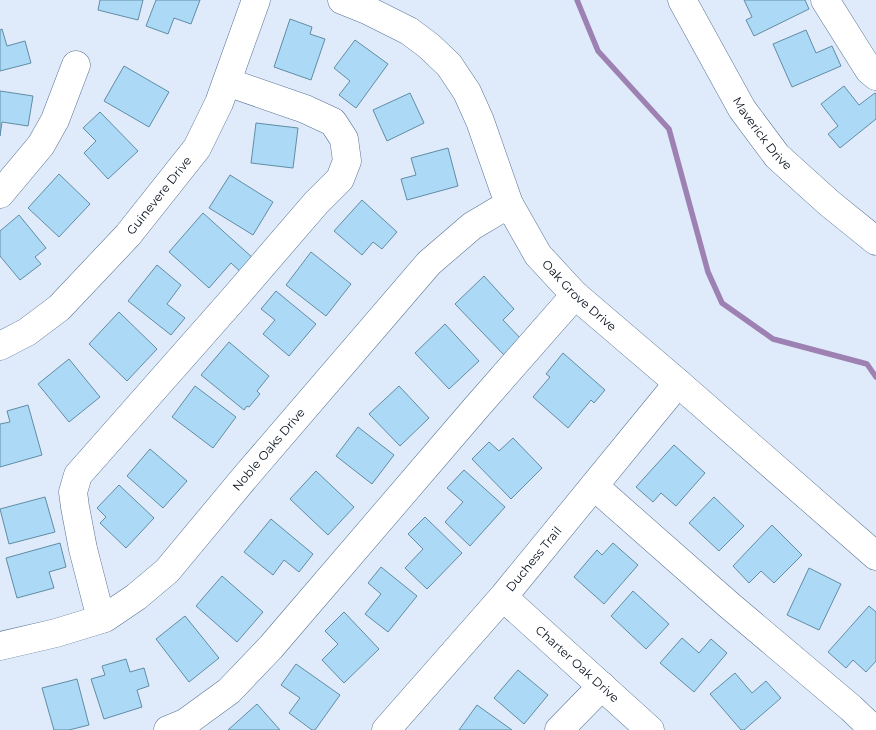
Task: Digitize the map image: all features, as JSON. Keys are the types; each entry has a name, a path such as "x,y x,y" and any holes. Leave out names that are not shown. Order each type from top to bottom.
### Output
{"street":[{"name":"Guinevere Drive","path":"0,346 27,332 59,308 128,235 197,148 219,103 256,0"},
{"name":"Oak Grove Drive","path":"342,0 410,31 449,65 466,92 480,121 509,204 538,255 575,295 876,556"},
{"name":"Maverick Drive","path":"682,0 742,108 777,156 829,203 876,241"},
{"path":"825,0 869,70 876,76"},
{"path":"0,194 41,145 55,120 76,65"},
{"path":"101,619 83,549 75,507 73,492 78,475 316,203 340,180 347,161 344,139 333,122 305,109 227,82"},
{"name":"Noble Oaks Drive","path":"0,646 104,618 136,597 167,571 429,263 472,226 509,204"},
{"path":"168,730 185,722 228,691 271,647 575,295"},
{"name":"Duchess Trail","path":"386,730 503,597 678,383"},
{"path":"594,486 874,730"},
{"name":"Charter Oak Drive","path":"503,597 650,730"},
{"path":"559,730 602,686"}],"building":[{"path":"100,0 143,0 138,20 98,10"},
{"path":"156,0 200,0 191,24 174,18 168,34 146,26"},
{"path":"744,0 805,0 809,9 754,36 746,20 752,17"},
{"path":"290,19 312,27 310,34 325,39 311,80 274,67"},
{"path":"2,29 7,46 25,41 31,63 0,71 0,30"},
{"path":"806,30 816,53 832,46 841,66 792,87 773,44"},
{"path":"355,40 388,64 356,108 339,95 350,81 334,68"},
{"path":"124,66 169,92 149,127 104,101"},
{"path":"844,86 859,105 876,94 876,119 840,148 828,134 838,126 821,104"},
{"path":"0,91 33,96 28,126 2,122 0,136"},
{"path":"410,93 424,123 387,141 373,110"},
{"path":"100,112 138,151 108,179 84,153 96,141 83,128"},
{"path":"256,123 298,128 293,168 251,163"},
{"path":"448,148 458,186 407,200 401,179 416,175 411,158"},
{"path":"59,174 90,204 59,237 28,208"},
{"path":"230,175 273,202 253,235 209,208"},
{"path":"362,200 397,232 382,249 373,242 362,255 334,231"},
{"path":"203,213 254,259 242,273 231,263 209,288 169,252"},
{"path":"19,215 46,248 35,257 41,264 20,280 0,256 0,231"},
{"path":"311,252 351,284 326,316 286,285"},
{"path":"157,265 181,285 167,304 185,318 171,335 128,301"},
{"path":"484,276 514,309 503,320 522,340 505,356 455,304"},
{"path":"276,291 316,324 289,356 263,334 275,320 261,309"},
{"path":"119,312 157,349 127,381 89,344"},
{"path":"445,324 479,361 449,389 415,353"},
{"path":"229,342 269,376 257,391 260,394 244,410 201,375"},
{"path":"563,353 605,390 594,403 591,400 568,428 533,397 550,377 546,374"},
{"path":"69,359 100,397 69,422 38,384"},
{"path":"195,386 236,417 213,448 172,417"},
{"path":"399,386 429,418 400,446 369,414"},
{"path":"28,405 42,455 0,467 0,424 10,422 7,411"},
{"path":"358,427 394,455 372,484 336,456"},
{"path":"513,438 542,468 511,499 472,459 489,442 499,451"},
{"path":"674,445 705,473 676,506 661,493 653,502 636,487"},
{"path":"150,449 187,481 163,508 127,476"},
{"path":"464,470 505,507 470,546 445,522 463,502 447,488"},
{"path":"316,471 354,507 328,535 290,499"},
{"path":"119,485 154,518 126,548 100,523 106,517 97,508"},
{"path":"45,497 55,532 9,544 0,509"},
{"path":"714,497 744,526 719,551 689,523"},
{"path":"425,517 462,553 427,589 405,568 423,549 408,534"},
{"path":"271,519 313,554 299,572 284,560 273,575 244,552"},
{"path":"772,525 802,555 774,583 761,571 749,583 733,566"},
{"path":"60,543 66,567 49,572 54,588 17,598 6,558"},
{"path":"613,543 638,565 604,604 574,577 597,550 602,555"},
{"path":"381,567 417,596 388,632 365,614 381,594 368,583"},
{"path":"809,568 841,584 819,630 787,615"},
{"path":"222,576 263,612 237,642 196,606"},
{"path":"633,591 669,624 646,649 611,616"},
{"path":"869,606 876,612 876,661 866,672 853,660 846,668 828,652"},
{"path":"344,612 379,649 344,683 322,660 338,644 325,631"},
{"path":"185,616 219,658 189,682 156,639"},
{"path":"682,638 699,653 711,639 727,653 694,692 660,663"},
{"path":"126,659 130,672 144,668 149,686 137,690 142,707 104,719 91,679 105,675 102,666"},
{"path":"296,664 340,695 315,730 312,730 289,713 300,698 281,685"},
{"path":"518,670 548,695 524,724 494,698"},
{"path":"735,673 752,693 766,681 781,698 744,730 741,730 710,694"},
{"path":"77,679 89,725 69,730 54,730 42,688"},
{"path":"257,704 280,730 228,730"},
{"path":"477,705 512,730 459,730"}],"waterway":[{"path":"577,0 598,51 669,129 708,272 722,303 773,339 867,364 876,377"}]}
